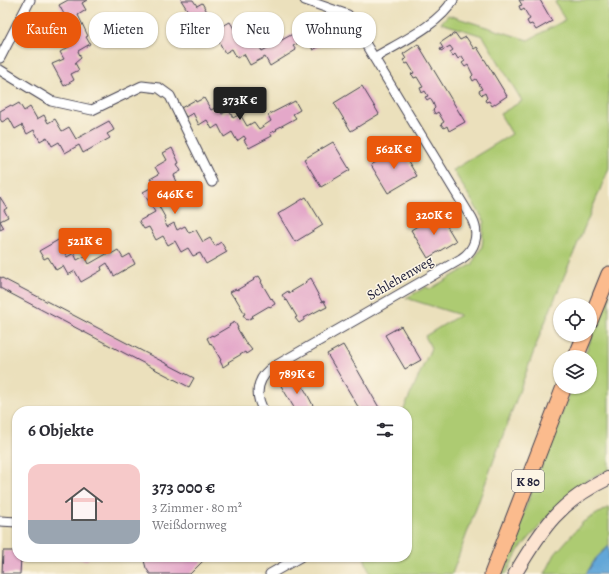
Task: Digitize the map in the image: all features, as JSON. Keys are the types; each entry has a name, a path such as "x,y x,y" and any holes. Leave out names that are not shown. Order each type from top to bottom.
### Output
{"highway":[{"path":"597,304 609,274"},
{"name":"K 80","path":"492,574 561,394"}],"main road":[{"path":"515,574 541,532 559,511 575,497 592,486 609,478"}],"street":[{"path":"0,58 30,0"},
{"name":"Schlehenweg","path":"262,406 259,401 258,390 262,378 270,369 462,259 469,253 475,241 475,228 472,219 348,14 305,0"},
{"path":"374,58 434,22 442,15 453,0"},
{"path":"0,70 51,101 92,110 142,86 159,88 170,96 212,182"},
{"path":"0,521 12,522"},
{"path":"270,574 291,562"}],"green space":[{"path":"558,0 609,0 609,168 555,298 553,298 553,303 452,574 370,574 366,562 412,562 412,406 405,406 431,348 425,336 460,315 406,298 426,287 430,289 473,264 482,246 483,228 485,222 453,170 512,134 500,114 522,101 483,36 441,23 448,15 528,40 565,20 555,2"},
{"path":"609,292 609,471 600,473 579,485 559,504 518,551 506,574 500,574 569,394 597,394 597,350 587,350 590,342 597,342 597,323"},
{"path":"609,507 609,546 596,558 586,574 545,574 555,554 583,522"}],"water":[{"path":"609,546 609,574 586,574 596,558"}],"building":[{"path":"68,0 87,0 82,3 86,10 81,13 63,12 59,5"},
{"path":"181,0 193,0 197,6 202,3 207,12 189,12"},
{"path":"519,0 540,0 552,21 536,30 532,24 529,25 527,21 530,19 524,9 521,11 519,6 522,5"},
{"path":"81,21 88,36 86,37 89,45 78,51 81,58 75,63 79,70 71,74 74,80 64,86 52,64 64,59 60,52 67,48 81,48"},
{"path":"230,22 232,25 232,48 260,48 262,51 267,48 284,48 284,39 292,34 292,48 296,50 270,66 265,57 250,65 244,54 237,58 232,49 225,53 222,48 224,48 224,25"},
{"path":"455,33 460,40 466,37 474,49 477,47 507,96 492,106 489,101 486,102 485,100 487,98 485,93 482,95 480,93 479,91 482,89 476,79 473,81 471,77 473,75 468,65 465,67 462,63 465,61 462,56 458,59 455,54 453,56 450,52 453,50 450,46 441,51 440,49 443,48 440,43"},
{"path":"418,44 465,122 449,131 447,126 444,128 441,124 444,122 438,112 435,114 433,110 435,108 433,103 430,98 427,100 425,97 428,96 425,91 422,93 420,88 423,87 417,77 414,78 411,74 414,73 408,63 406,64 403,60 406,59 403,54"},
{"path":"362,86 379,114 351,131 334,103"},
{"path":"204,98 211,110 217,107 222,114 229,110 233,118 240,114 247,126 254,122 259,129 271,121 268,115 295,101 300,110 293,114 296,118 270,133 272,136 249,148 244,140 246,139 244,136 237,141 232,132 224,137 218,125 212,129 207,120 199,125 193,113 186,117 181,108 195,100 196,102"},
{"path":"19,103 24,111 30,107 37,119 44,115 48,123 55,119 62,131 69,127 76,139 109,121 114,130 107,134 110,138 83,153 79,145 65,153 59,142 52,146 47,137 40,141 34,130 27,134 22,125 15,129 9,118 2,122 0,119 0,111 11,105 12,107"},
{"path":"333,142 350,170 321,187 304,159"},
{"path":"172,148 181,171 174,175 177,182 165,189 169,196 157,203 166,219 164,220 167,227 174,223 177,230 185,226 189,233 196,230 203,242 210,238 215,246 221,242 227,252 206,264 200,253 193,256 188,248 181,252 175,241 168,245 163,236 156,240 149,227 144,229 139,221 155,212 143,192 154,186 150,179 159,174 155,167 167,160 163,153"},
{"path":"400,148 417,176 388,193 371,165"},
{"path":"0,197 7,208 4,210 8,217 0,221"},
{"path":"306,197 323,225 295,242 278,214"},
{"path":"439,213 456,241 428,258 411,230"},
{"path":"0,221 4,228 0,230"},
{"path":"60,239 66,250 64,251 67,257 74,253 77,260 85,256 89,264 110,252 111,254 118,250 123,258 130,254 135,264 114,276 107,263 101,267 102,270 81,282 75,271 68,275 63,266 56,270 48,257 44,259 39,251"},
{"path":"259,276 262,281 261,282 275,304 270,307 269,306 247,320 243,315 245,314 235,297 234,298 230,292 236,289 237,290"},
{"path":"0,277 194,378 189,387 0,288"},
{"path":"311,278 322,302 324,301 327,307 304,318 304,320 299,323 295,318 297,317 287,300 286,301 282,295 288,291 289,293 306,283 305,282"},
{"path":"235,322 247,345 252,350 246,354 245,352 228,362 229,363 223,367 220,361 221,360 207,338 212,335 213,336"},
{"path":"401,326 421,360 405,369 385,335"},
{"path":"343,345 378,406 358,406 327,354"},
{"path":"296,375 313,406 293,406 280,384"},
{"path":"3,551 12,551 12,562 21,562 20,574 2,574"},
{"path":"144,562 202,562 190,574 150,574"}]}
